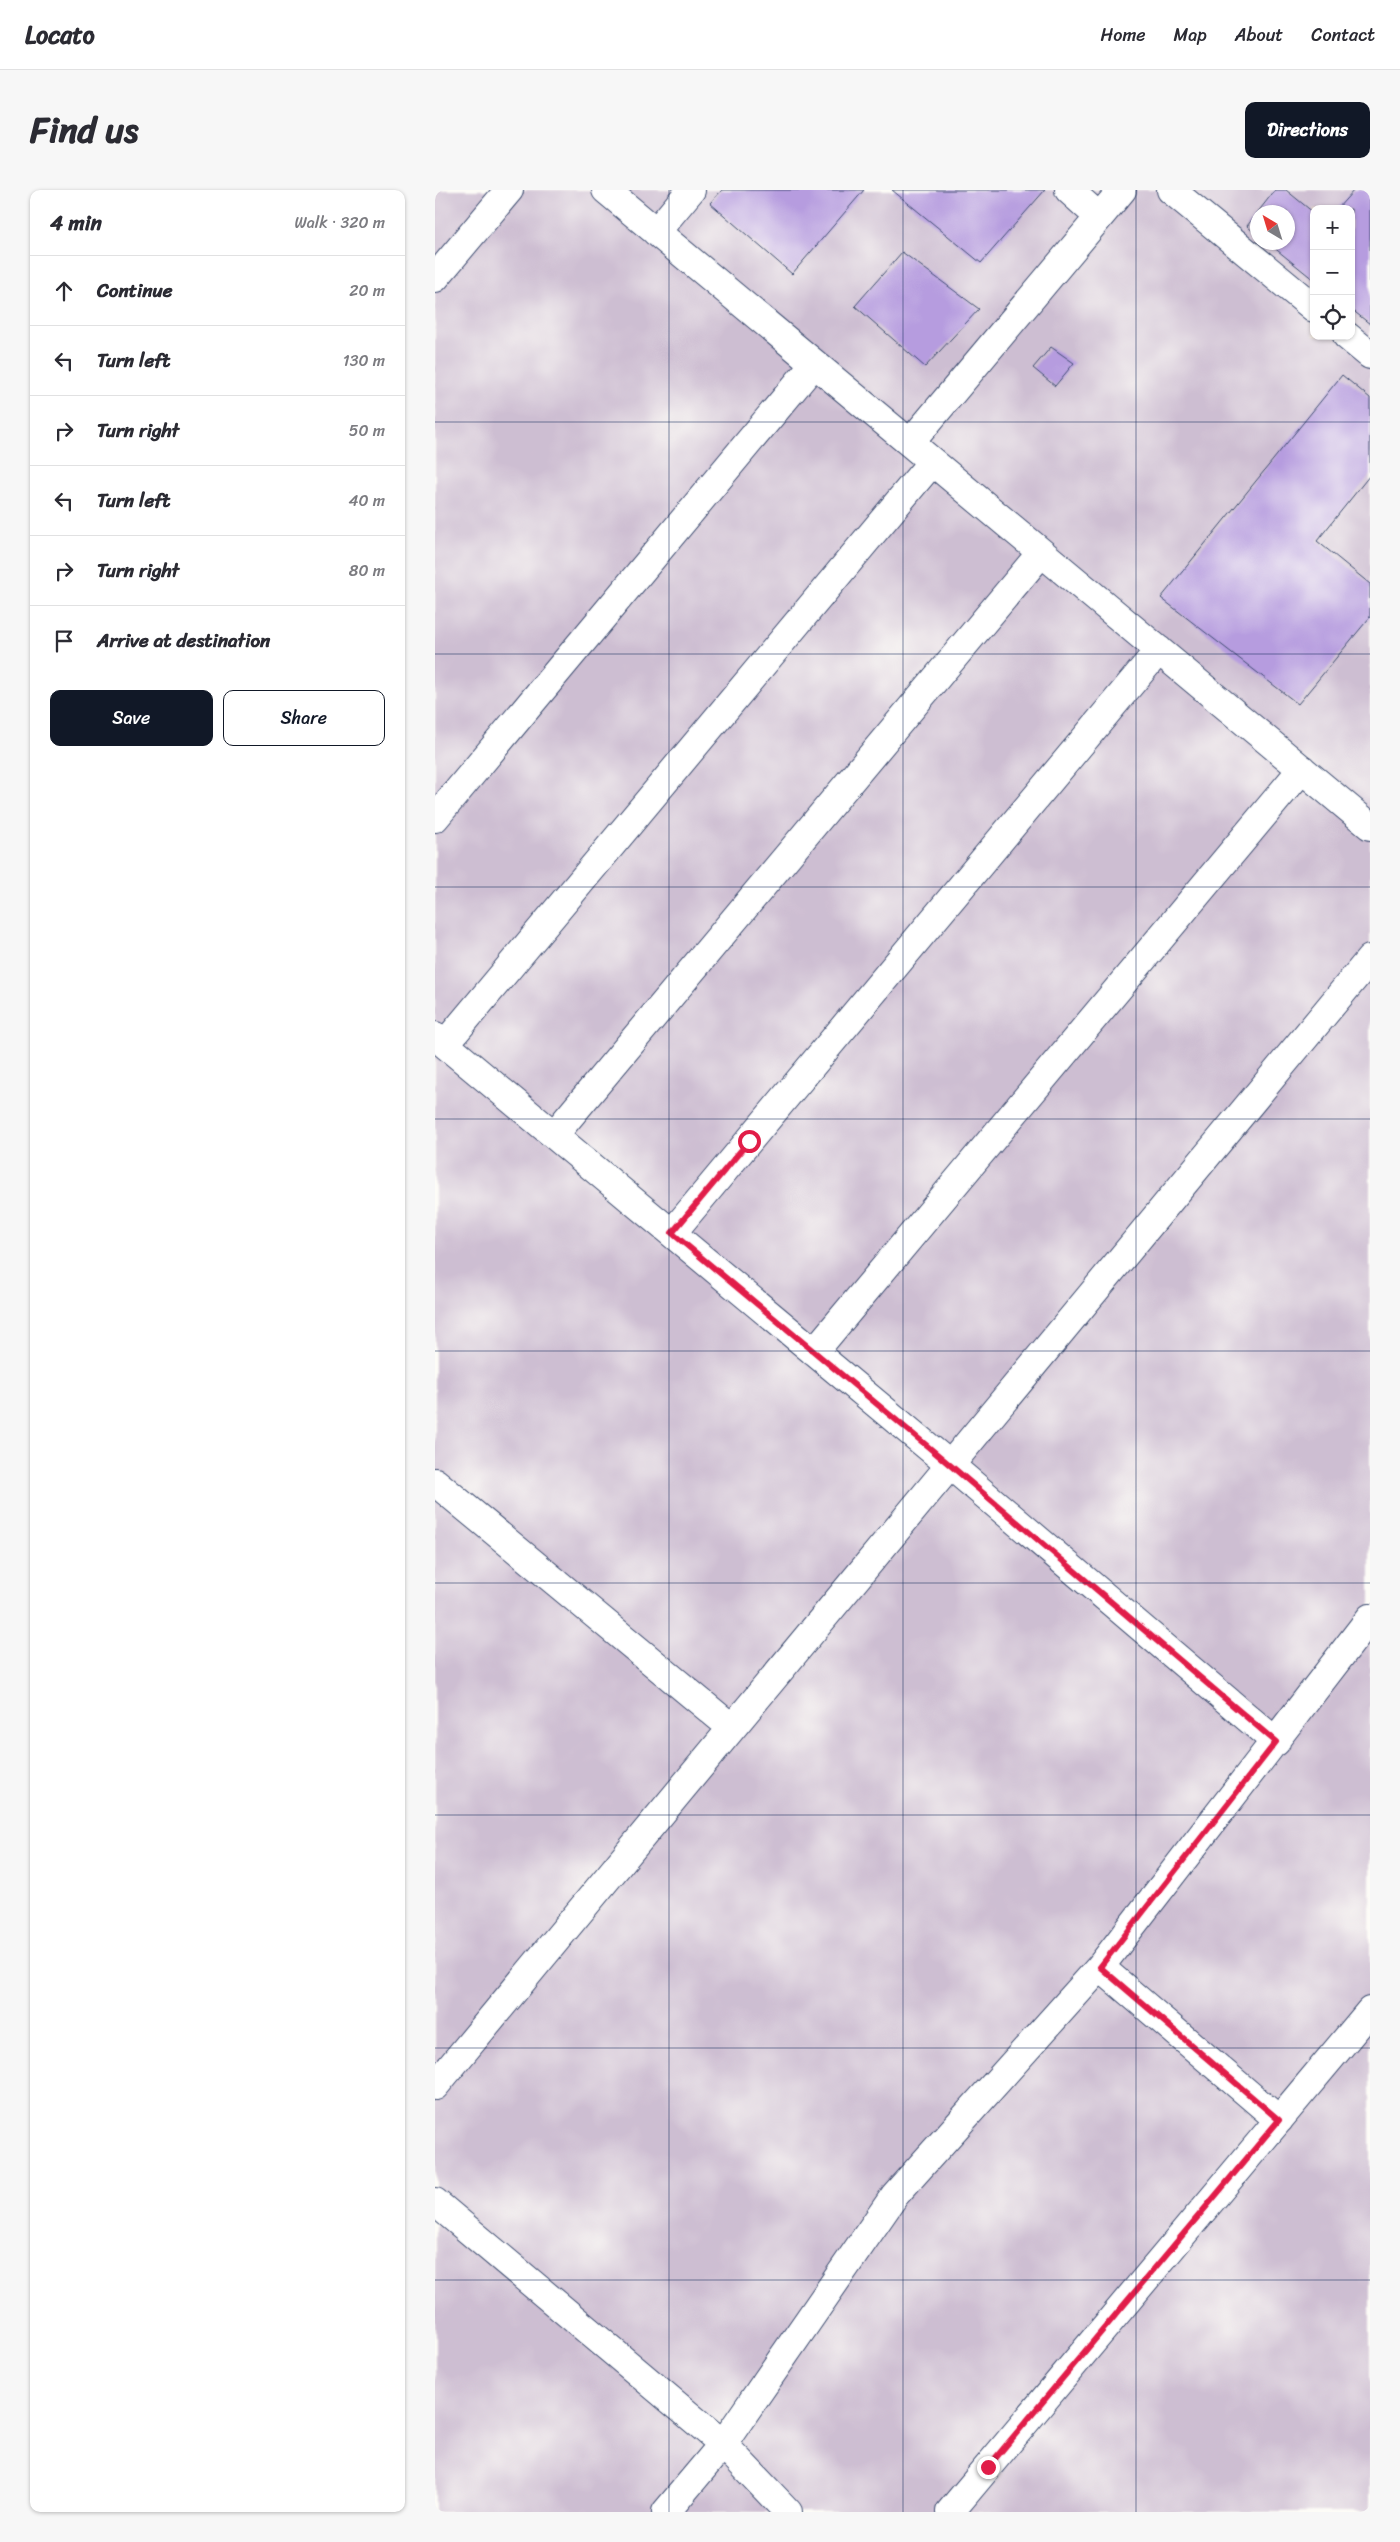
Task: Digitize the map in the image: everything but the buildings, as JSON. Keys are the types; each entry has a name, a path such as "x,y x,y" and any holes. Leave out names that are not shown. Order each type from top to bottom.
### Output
{"street":[{"path":"435,278 509,190"},
{"path":"606,190 1370,826"},
{"path":"656,232 691,190"},
{"path":"1069,190 1099,217"},
{"path":"910,444 1122,190"},
{"path":"1171,190 1310,305"},
{"path":"1352,340 1370,355"},
{"path":"435,818 814,364"},
{"path":"932,462 440,1040 950,1465 1276,1742"},
{"path":"554,1135 1041,553"},
{"path":"672,1233 1159,650"},
{"path":"814,1352 1302,769"},
{"path":"435,2086 1370,959"},
{"path":"435,1482 732,1728"},
{"path":"667,2512 723,2444 895,2195 1100,1967 1276,1742 1370,1618"},
{"path":"1100,1967 1279,2120"},
{"path":"951,2512 1370,2011"},
{"path":"435,2202 723,2444 788,2512"}],"shaded area":[{"path":"435,190 1370,190 1370,2512 435,2512"}],"route":[{"path":"749,1141 672,1233 950,1465 1276,1742 1100,1967 1279,2120 988,2467"}]}
